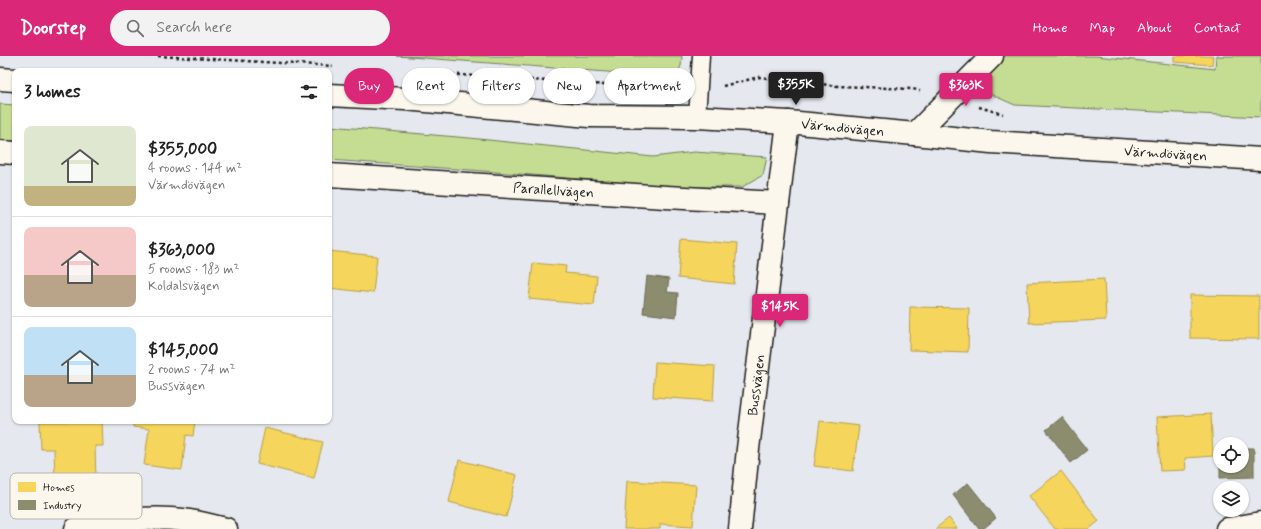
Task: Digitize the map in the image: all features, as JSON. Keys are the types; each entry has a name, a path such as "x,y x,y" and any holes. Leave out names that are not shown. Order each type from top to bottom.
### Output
{"street":[{"path":"915,134 992,56"},
{"path":"0,79 12,80"},
{"name":"Värmdövägen","path":"332,94 405,99 589,116 698,117 788,122 991,142 1261,159"},
{"name":"Bussvägen","path":"740,529 788,122"},
{"path":"0,152 12,153"},
{"name":"Parallellvägen","path":"332,175 778,203"},
{"path":"76,529 98,524 144,519 182,520 226,529"},
{"path":"1227,529 1261,523"}],"lane":[{"path":"698,117 701,56"}],"green space":[{"path":"397,56 682,56 680,68 604,68 604,72 596,71 596,68 554,68"},
{"path":"1002,56 1096,56 1215,69 1216,56 1261,56 1261,117 1015,105 972,86"},
{"path":"0,104 12,105 12,141 0,141"},
{"path":"332,126 469,138 653,157 694,152 767,157 763,175 742,187 678,187 332,160"}],"building: Homes":[{"path":"1174,56 1213,56 1212,65 1174,62"},
{"path":"681,239 737,244 734,284 678,278"},
{"path":"332,251 377,256 373,293 332,288"},
{"path":"533,263 566,266 565,273 597,276 594,305 529,299"},
{"path":"1104,279 1106,320 1029,323 1027,283"},
{"path":"1190,295 1259,296 1259,339 1190,338"},
{"path":"910,307 969,308 968,352 909,350"},
{"path":"655,362 715,366 713,401 653,397"},
{"path":"1211,414 1213,456 1185,458 1186,470 1160,471 1157,417"},
{"path":"820,421 859,426 853,471 814,466"},
{"path":"40,424 102,424 103,446 95,446 96,473 55,473 54,449 41,449"},
{"path":"134,424 195,424 193,436 186,435 182,470 144,465 149,429 133,427"},
{"path":"265,428 323,442 314,478 257,464"},
{"path":"459,460 517,475 506,517 449,502"},
{"path":"1061,471 1099,521 1089,529 1055,529 1029,496"},
{"path":"627,481 696,485 693,526 660,524 660,529 624,529"},
{"path":"949,518 957,529 935,529"}],"building: Industry":[{"path":"647,276 669,279 667,292 678,293 676,317 643,313"},
{"path":"1062,417 1087,450 1071,463 1046,430"},
{"path":"1249,448 1254,448 1254,477 1220,478 1220,473 1249,473"},
{"path":"968,483 996,518 983,529 979,529 953,495"}]}
